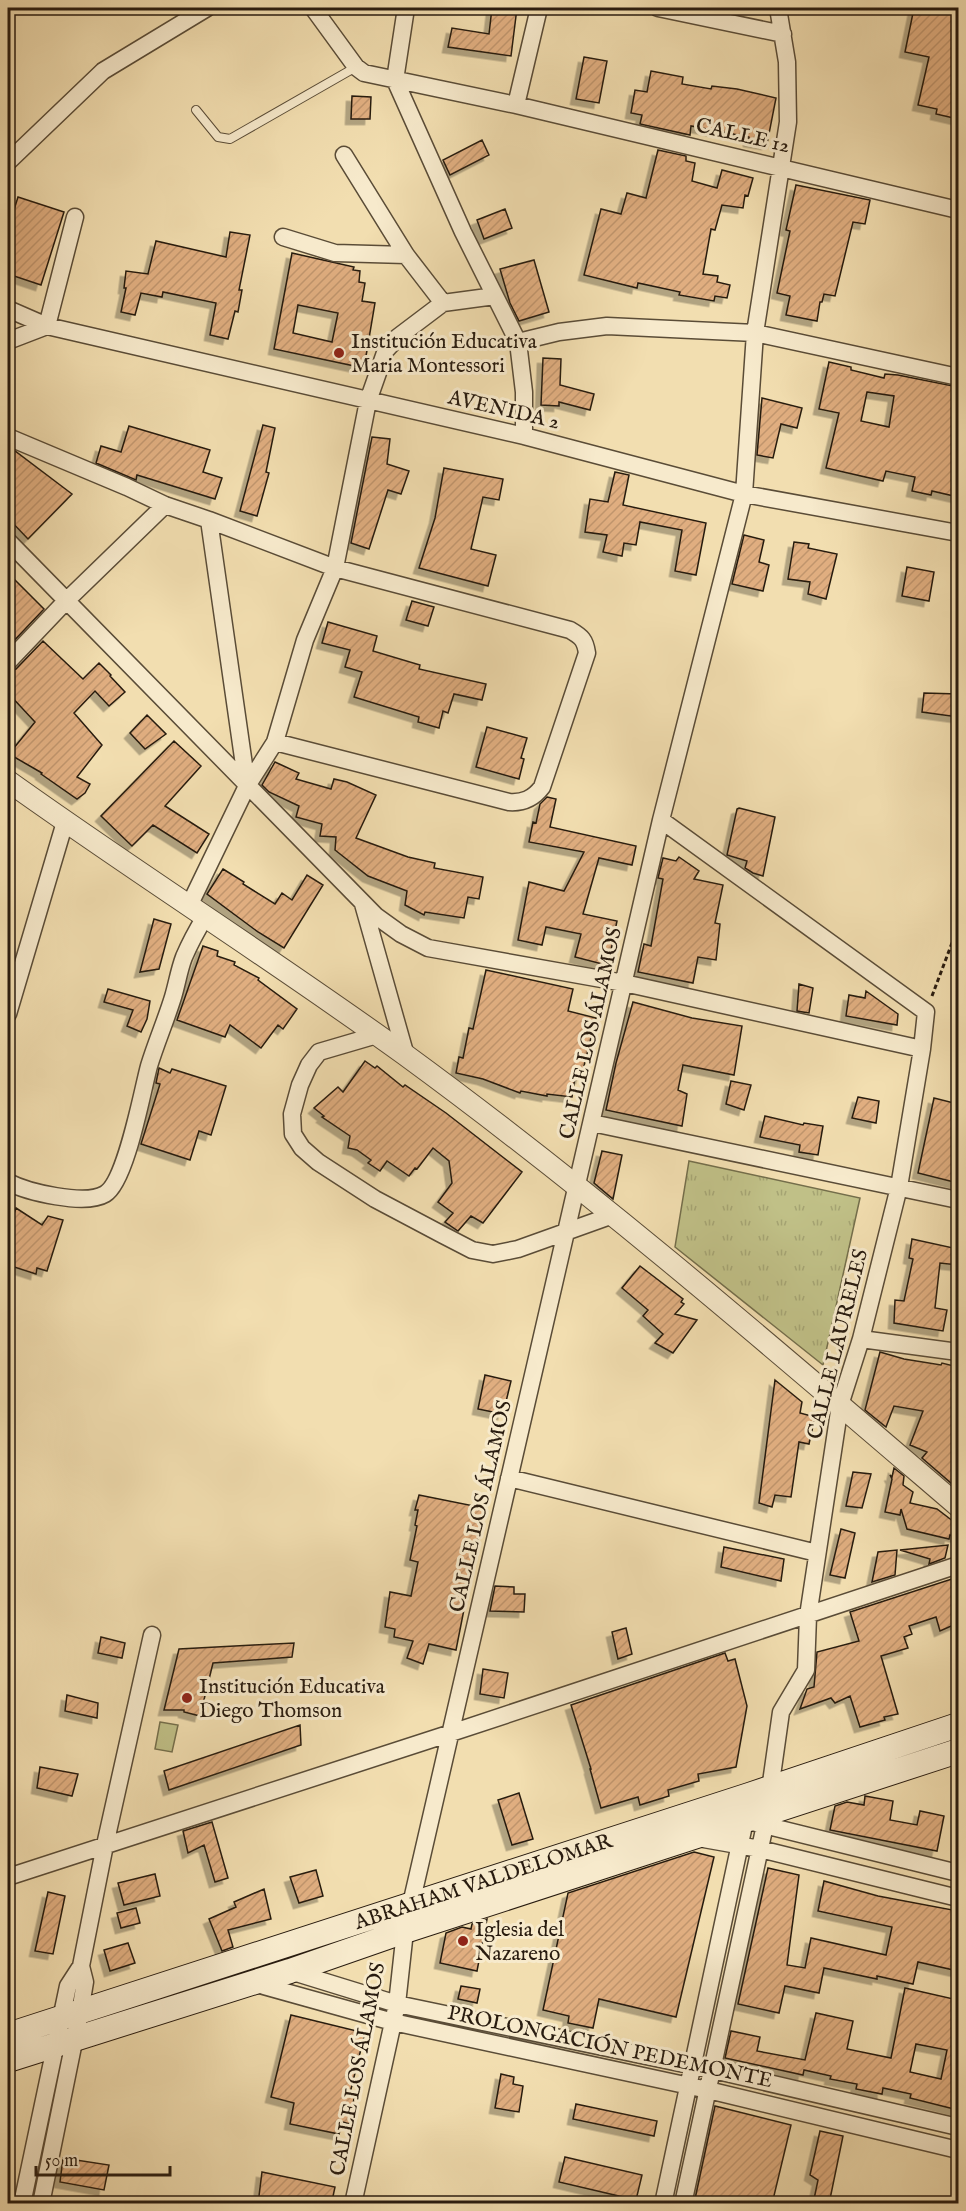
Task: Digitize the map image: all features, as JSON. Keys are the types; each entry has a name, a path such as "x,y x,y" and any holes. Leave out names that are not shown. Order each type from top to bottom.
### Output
{"main road":[{"name":"ABRAHAM VALDELOMAR","path":"8,2035 759,1792 958,1725"},
{"name":"ABRAHAM VALDELOMAR","path":"8,2060 290,1971 405,1931 694,1838 759,1820 958,1751"},
{"path":"286,1946 290,1971"}],"street":[{"path":"313,8 356,67"},
{"path":"405,8 395,80 463,232 518,342 524,392 525,436"},
{"path":"516,105 539,8"},
{"path":"658,8 783,34"},
{"name":"CALLE LOS ÁLAMOS","path":"353,2204 397,2004 405,1931 411,1904 661,820 744,494 755,333 786,145 789,99 783,34 778,8"},
{"path":"8,162 103,71 198,10"},
{"name":"CALLE 12","path":"356,67 364,73 516,105 958,210"},
{"path":"344,155 406,255 443,303"},
{"path":"8,341 47,326 75,217"},
{"path":"283,237 335,253 406,255"},
{"path":"8,1182 27,1189 81,1198 104,1195 112,1189 130,1143 150,1064 191,941 197,911 247,786 275,742 305,640 334,568 368,401 386,350 398,337 443,303 495,296"},
{"name":"AVENIDA 2","path":"8,309 47,326 525,436 744,494 958,533"},
{"path":"518,342 559,332 607,326 755,333 958,377"},
{"path":"8,437 128,487 165,505 334,568 570,630 582,636 585,641 587,653 542,787 538,793 527,800 509,802 275,742"},
{"path":"8,662 66,600 165,505"},
{"path":"209,520 247,786"},
{"path":"11,553 66,600 376,916 401,934 428,948 624,983 922,1049"},
{"path":"8,781 377,1035 578,1187 732,1312 958,1506"},
{"path":"661,820 926,1012"},
{"path":"8,1014 71,826"},
{"path":"363,903 406,1056"},
{"name":"CALLE LAURELES","path":"759,1820 759,1792 781,1712 806,1670 808,1616 840,1405 861,1339 899,1186 926,1012"},
{"path":"377,1035 319,1052 309,1065 300,1085 292,1114 293,1134 302,1148 318,1162 375,1199 472,1250 493,1254 518,1249 613,1215"},
{"path":"592,1123 958,1200"},
{"path":"861,1339 958,1352"},
{"path":"509,1478 817,1553"},
{"path":"8,1877 958,1565"},
{"path":"22,2204 71,2015 85,1982 81,1966 105,1845 152,1635"},
{"path":"663,2204 741,1845 759,1820"},
{"path":"683,2204 760,1849 759,1820"},
{"path":"759,1820 958,1873"},
{"path":"694,1838 760,1849 958,1898"},
{"name":"PROLONGACIÓN PEDEMONTE","path":"290,1971 397,2004 713,2070 958,2127"},
{"name":"PROLONGACIÓN PEDEMONTE","path":"252,1983 393,2022 708,2090 958,2150"},
{"path":"41,2204 65,2042"}],"lane":[{"path":"196,110 218,137 230,138 356,67"}],"path":[{"path":"926,1012 958,927"}],"green space":[{"path":"689,1161 860,1198 823,1365 675,1247"},
{"path":"160,1722 178,1725 172,1752 155,1749"}],"building":[{"path":"492,8 517,8 511,56 448,47 452,28 489,34"},
{"path":"914,8 936,8 958,14 958,119 936,114 937,109 918,105 929,57 905,52"},
{"path":"584,57 607,61 599,103 576,99"},
{"path":"651,71 683,77 682,84 711,89 712,86 737,89 776,98 767,144 749,141 749,137 691,126 690,135 640,124 642,115 631,113 635,90 647,92"},
{"path":"352,96 371,97 370,119 351,119"},
{"path":"482,140 489,155 450,175 443,160"},
{"path":"658,150 686,156 686,161 695,163 692,181 717,188 722,170 753,178 748,196 745,195 743,208 722,205 715,230 711,229 703,274 718,276 717,282 730,285 727,298 715,296 714,301 679,295 680,292 638,283 637,288 584,275 601,209 621,214 627,193 646,198"},
{"path":"796,185 870,200 865,224 853,222 835,296 824,294 820,302 817,321 786,315 790,296 777,293 790,231 786,230"},
{"path":"18,197 64,212 41,285 8,274 8,229"},
{"path":"505,209 512,228 484,239 477,220"},
{"path":"230,232 250,235 239,290 242,290 238,312 235,311 228,339 210,335 216,303 163,292 162,297 141,293 135,315 121,312 126,288 124,288 126,271 148,274 156,241 226,257"},
{"path":"292,253 354,267 353,270 360,271 359,282 365,283 362,301 375,303 364,368 274,349","holes":["298,305 338,313 332,342 293,333"]},
{"path":"534,260 549,312 519,321 510,303 500,269"},
{"path":"543,358 561,359 560,385 594,394 590,410 559,402 559,406 541,405"},
{"path":"829,362 884,378 885,374 898,375 958,387 958,497 932,491 931,495 912,491 915,477 886,471 883,481 826,468 839,413 819,409","holes":["867,392 894,396 889,427 861,421"]},
{"path":"762,398 802,408 797,428 781,424 773,458 757,455"},
{"path":"263,425 275,428 266,472 269,473 257,516 240,511"},
{"path":"129,426 210,450 203,472 222,478 215,499 137,475 136,480 96,463 101,446 121,452"},
{"path":"372,437 390,439 387,464 409,471 401,494 388,490 369,549 351,543"},
{"path":"8,448 72,494 28,539 8,518"},
{"path":"444,468 503,479 499,500 483,497 471,549 496,555 488,586 419,568 435,518"},
{"path":"615,472 629,475 623,505 706,523 696,575 675,571 682,530 640,522 636,545 624,543 622,556 603,552 607,535 585,532 590,499 608,502"},
{"path":"744,535 764,540 759,562 769,565 763,591 732,584"},
{"path":"794,542 809,544 808,548 837,554 826,599 808,594 810,582 788,579"},
{"path":"907,567 934,572 929,601 902,596"},
{"path":"8,573 44,609 8,647"},
{"path":"412,601 434,607 428,626 406,620"},
{"path":"328,622 377,636 373,651 420,665 419,669 486,684 482,700 454,694 448,713 443,711 439,728 418,722 419,717 354,697 362,672 345,667 350,650 322,643"},
{"path":"43,641 83,679 99,663 125,692 109,706 95,691 74,713 102,745 77,777 90,784 85,793 77,799 42,773 9,754 35,722 8,693 8,672 16,669"},
{"path":"924,693 958,694 958,717 922,712"},
{"path":"147,715 166,734 145,749 130,733"},
{"path":"487,727 527,738 521,758 524,759 519,779 476,767"},
{"path":"174,741 201,766 165,806 209,834 197,853 153,825 132,846 101,816"},
{"path":"275,762 299,773 296,779 331,789 334,779 347,782 376,795 356,838 408,857 435,863 434,868 483,877 479,899 468,897 464,918 425,912 424,915 405,905 407,891 368,876 335,850 336,837 320,836 322,824 296,817 299,806 269,792 262,785"},
{"path":"547,797 556,799 550,827 636,846 632,865 599,858 583,914 617,921 611,950 617,952 606,965 575,957 581,934 546,927 542,945 518,940 529,882 564,891 584,852 529,842 540,804"},
{"path":"739,808 775,817 763,876 745,868 747,861 727,855"},
{"path":"679,857 699,871 694,879 723,885 715,923 720,924 716,960 698,957 693,983 638,972 644,944 651,946 663,879 658,878 663,858 676,861"},
{"path":"223,869 275,904 282,893 292,900 307,875 323,885 284,948 258,932 207,894"},
{"path":"154,919 171,924 159,969 140,972"},
{"path":"203,946 218,951 217,956 235,962 234,965 259,978 258,980 297,1009 283,1029 278,1025 261,1048 230,1025 225,1037 177,1020"},
{"path":"486,970 573,989 568,1011 596,1018 581,1078 575,1077 572,1097 547,1094 547,1096 521,1091 520,1093 483,1079 456,1073 459,1057 463,1058 469,1028 473,1029"},
{"path":"799,984 813,988 809,1013 797,1011"},
{"path":"108,989 150,1001 147,1019 141,1032 127,1026 133,1010 104,1002"},
{"path":"866,991 898,1014 897,1025 846,1016 849,995 865,998"},
{"path":"633,1002 692,1018 742,1026 734,1075 683,1065 678,1090 687,1094 682,1126 606,1110"},
{"path":"365,1061 375,1068 377,1066 403,1087 405,1085 446,1113 522,1172 483,1223 471,1216 458,1231 445,1222 453,1213 438,1202 452,1183 449,1161 433,1148 409,1176 387,1161 380,1171 368,1163 371,1160 357,1150 348,1148 350,1136 322,1117 324,1116 314,1108 338,1087 343,1092"},
{"path":"159,1068 170,1073 172,1069 226,1086 211,1135 199,1131 190,1160 141,1144 160,1084 156,1083"},
{"path":"731,1081 751,1085 744,1110 726,1104"},
{"path":"858,1097 879,1101 876,1123 852,1118"},
{"path":"934,1098 958,1104 958,1183 918,1173"},
{"path":"765,1116 803,1125 804,1123 823,1126 818,1155 799,1152 800,1145 760,1137"},
{"path":"602,1151 622,1155 613,1199 594,1183"},
{"path":"16,1208 42,1225 48,1216 63,1220 47,1271 37,1268 36,1274 8,1265 8,1232"},
{"path":"912,1239 958,1249 958,1265 940,1263 935,1308 947,1310 943,1331 894,1323 895,1300 904,1301 913,1259 909,1258"},
{"path":"640,1266 683,1299 681,1302 684,1304 675,1314 697,1320 673,1353 655,1343 663,1334 643,1316 648,1310 622,1288"},
{"path":"880,1352 904,1359 958,1367 958,1489 922,1458 927,1452 910,1445 923,1411 894,1406 886,1427 865,1410"},
{"path":"485,1375 511,1381 503,1414 478,1409"},
{"path":"775,1380 802,1402 800,1413 815,1417 809,1444 799,1442 791,1497 775,1495 772,1507 759,1503"},
{"path":"894,1468 904,1476 903,1485 913,1492 910,1503 937,1509 958,1525 958,1537 950,1535 949,1539 907,1529 901,1509 900,1515 885,1512 892,1479 890,1475 892,1477"},
{"path":"853,1472 871,1474 862,1508 846,1506"},
{"path":"419,1495 484,1508 456,1650 429,1644 423,1664 407,1658 413,1641 394,1637 395,1629 385,1627 390,1592 411,1596 418,1562 410,1560 417,1526 415,1525 418,1510 415,1510"},
{"path":"841,1529 855,1533 845,1578 830,1575"},
{"path":"948,1545 945,1558 929,1564 930,1559 900,1550"},
{"path":"724,1547 784,1559 781,1581 721,1567"},
{"path":"897,1550 895,1575 872,1582 878,1552"},
{"path":"958,1577 958,1623 940,1631 936,1617 909,1626 912,1634 904,1637 908,1648 881,1656 898,1714 860,1727 850,1696 835,1703 831,1698 800,1709 807,1689 814,1687 817,1652 859,1641 850,1612"},
{"path":"495,1586 514,1587 514,1594 525,1594 524,1612 490,1611"},
{"path":"626,1628 632,1654 618,1659 612,1632"},
{"path":"101,1637 125,1643 122,1658 98,1653"},
{"path":"294,1643 292,1657 213,1663 200,1716 184,1712 184,1710 164,1710 179,1649"},
{"path":"725,1653 728,1661 735,1659 747,1706 736,1767 698,1774 699,1781 668,1790 669,1796 640,1805 638,1797 601,1808 571,1705"},
{"path":"483,1669 508,1673 504,1698 480,1694"},
{"path":"67,1695 98,1703 97,1718 65,1711"},
{"path":"300,1725 301,1745 169,1790 164,1771"},
{"path":"40,1767 78,1774 72,1796 37,1788"},
{"path":"519,1793 533,1839 512,1845 498,1800"},
{"path":"865,1796 893,1801 890,1820 917,1825 920,1811 944,1816 937,1851 830,1830 835,1806 847,1802 864,1805"},
{"path":"212,1822 228,1878 215,1882 204,1845 188,1853 183,1831"},
{"path":"694,1852 714,1857 676,2017 599,1999 593,2028 568,2023 569,2016 543,2010 568,1893"},
{"path":"768,1868 799,1875 787,1965 805,1968 811,1938 886,1955 892,1927 818,1911 824,1881 878,1896 958,1911 958,1971 918,1962 913,1984 824,1968 819,1993 785,1986 779,2013 738,2004"},
{"path":"316,1870 323,1896 299,1903 290,1877"},
{"path":"155,1874 160,1896 124,1905 118,1883"},
{"path":"264,1889 271,1919 228,1930 233,1947 222,1951 209,1919 236,1907 234,1902"},
{"path":"48,1892 65,1896 53,1954 35,1951"},
{"path":"136,1908 140,1923 121,1928 117,1913"},
{"name":"Iglesia del Nazareno","path":"487,1919 477,1971 440,1963 446,1933 462,1927 471,1929 472,1924"},
{"path":"128,1943 135,1963 110,1971 104,1950"},
{"path":"461,1986 480,1989 477,2003 458,1999"},
{"path":"905,1988 958,2000 958,2110 910,2098 911,2094 883,2088 882,2094 856,2089 857,2084 830,2079 831,2076 804,2070 803,2075 725,2058 731,2031 760,2037 757,2051 805,2060 816,2013 853,2021 847,2049 891,2058","holes":["916,2044 947,2050 941,2079 910,2072"]},
{"path":"291,2015 365,2033 350,2093 354,2098 350,2124 342,2122 339,2134 290,2124 294,2103 271,2097"},
{"path":"501,2074 514,2077 513,2084 523,2086 519,2112 495,2108"},
{"path":"576,2104 657,2121 654,2136 573,2119"},
{"path":"715,2106 791,2125 772,2204 714,2204 695,2199"},
{"path":"820,2131 843,2136 829,2204 813,2204 818,2180 810,2175"},
{"path":"565,2157 642,2175 636,2200 559,2182"},
{"path":"63,2158 109,2165 104,2190 60,2182"},
{"path":"262,2172 335,2187 332,2201 329,2200 328,2204 258,2204"}],"place":[{"name":"Institución Educativa Maria Montessori","path":"339,353"},
{"name":"Institución Educativa Diego Thomson","path":"187,1698"},
{"name":"Iglesia del Nazareno","path":"463,1941"}]}
